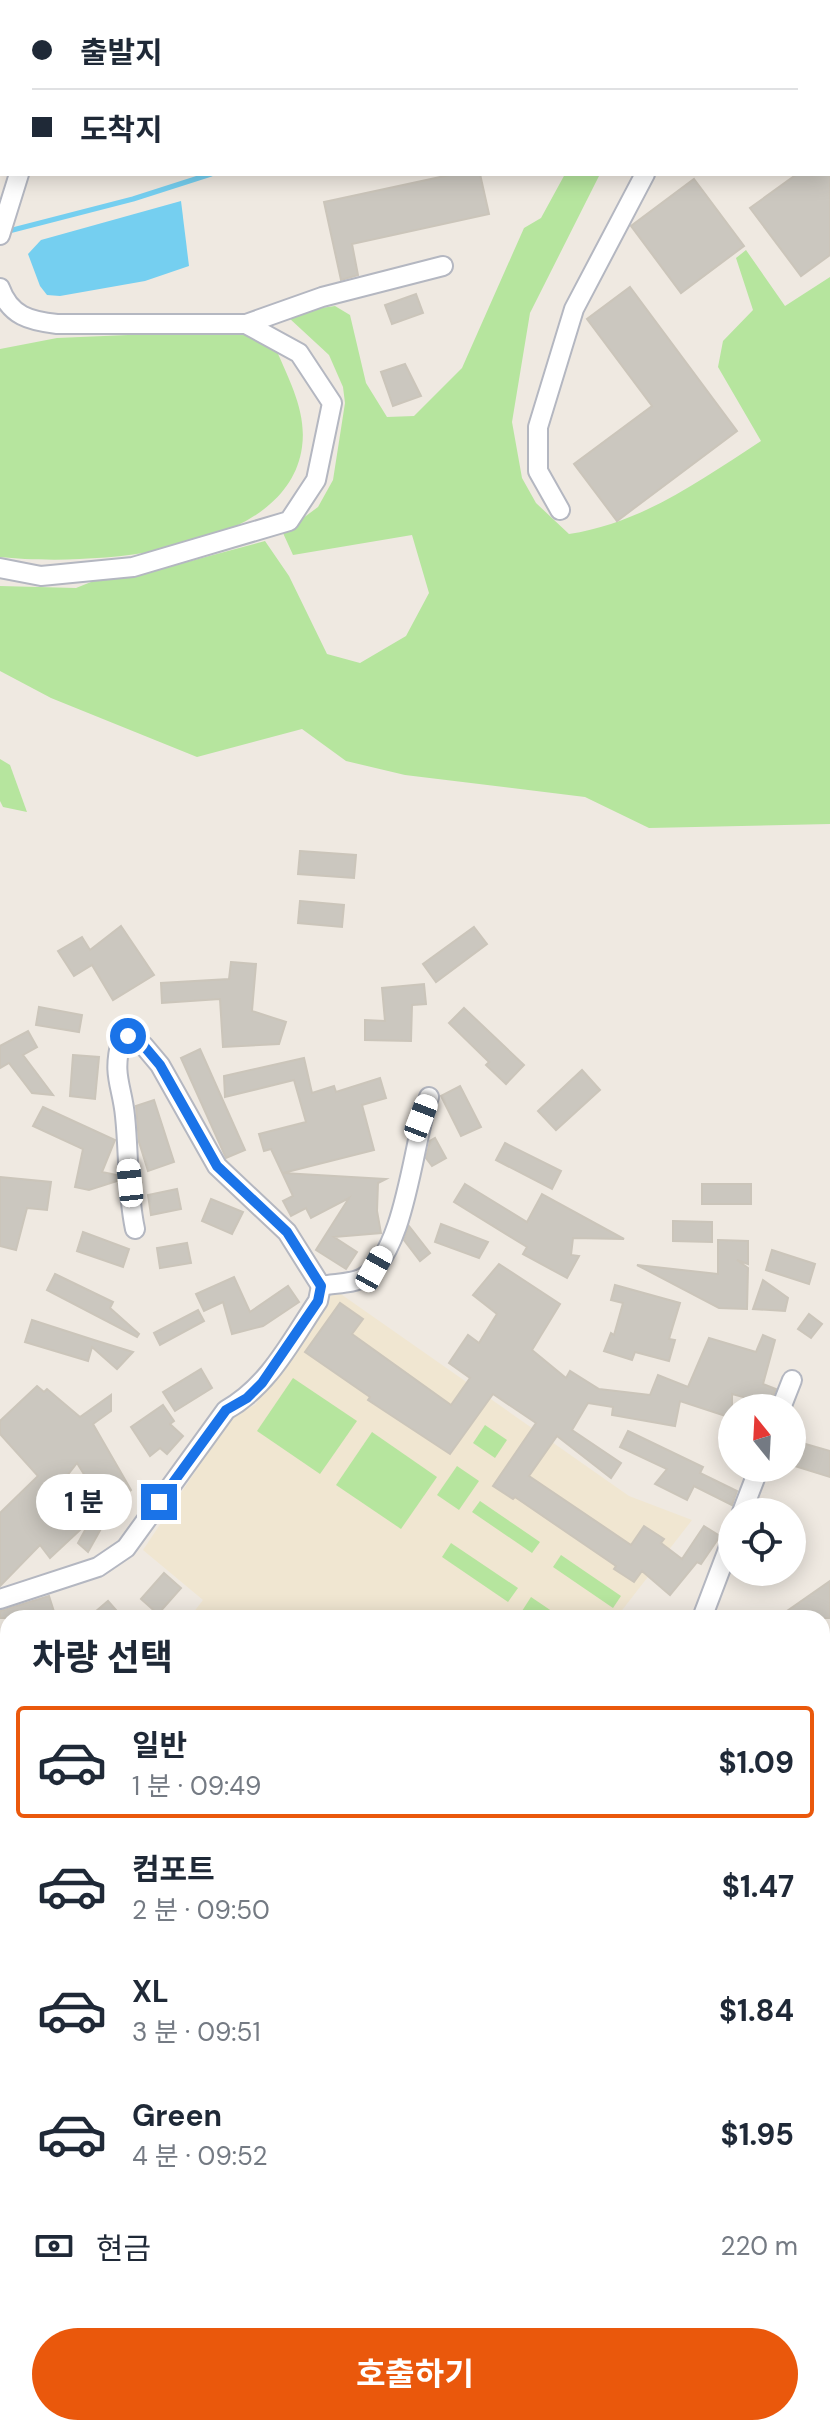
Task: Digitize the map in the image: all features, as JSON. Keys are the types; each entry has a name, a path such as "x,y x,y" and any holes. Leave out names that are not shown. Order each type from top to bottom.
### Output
{"street":[{"path":"1,232 18,176"},
{"path":"560,510 538,471 538,427 574,309 644,176"},
{"path":"0,288 14,312 31,321 57,324 246,324 322,297 443,266"},
{"path":"0,568 41,576 133,567 289,521 316,480 332,403 299,353 246,324"},
{"path":"0,1599 98,1567 126,1548 226,1410 247,1398 262,1383 318,1301 321,1286 287,1232 217,1166 160,1065 144,1046 128,1036 121,1041 117,1057 117,1088 125,1112 135,1229"},
{"path":"321,1286 363,1279 374,1269 399,1221 412,1179 421,1118 429,1097"},
{"path":"786,1394 792,1380"},
{"path":"705,1610 718,1576"}],"shaded area":[{"path":"335,1290 629,1496 692,1520 622,1610 195,1610 203,1600 143,1550 233,1415 255,1405"}],"green space":[{"path":"564,176 599,176 530,313 512,422 522,478 536,503 569,534 646,510 693,485 761,441 718,367 723,341 753,310 736,258 746,250 785,306 830,277 830,824 649,828 585,797 405,775 346,761 302,729 197,757 51,698 0,671 0,586 76,588 101,578 172,566 265,541 289,576 327,654 360,663 406,636 429,593 412,535 293,555 283,533 318,507 333,480 345,403 343,387 329,355 289,318 302,311 335,306 350,315 366,383 387,417 414,416 462,368 524,228 541,218"},
{"path":"175,333 247,335 276,349 296,396 302,421 302,447 288,484 260,512 222,533 177,547 81,559 0,557 0,349 57,338"},
{"path":"0,759 10,765 27,812 3,807 0,801"},
{"path":"293,1378 357,1421 320,1474 257,1431"},
{"path":"485,1425 507,1440 495,1458 473,1443"},
{"path":"372,1432 437,1477 401,1529 336,1485"},
{"path":"457,1466 479,1481 459,1510 437,1495"},
{"path":"480,1501 540,1542 532,1553 472,1512"},
{"path":"451,1543 518,1588 508,1602 442,1557"},
{"path":"561,1555 621,1596 613,1608 553,1567"},
{"path":"531,1597 550,1610 523,1610"}],"water":[{"path":"181,201 189,266 145,281 60,296 47,295 40,286 28,254 41,240"}],"building":[{"path":"445,176 480,176 489,214 352,244 358,275 341,280 324,202"},
{"path":"794,176 830,176 830,255 801,276 750,208"},
{"path":"694,179 744,246 681,293 631,226"},
{"path":"630,287 737,431 617,521 574,464 652,406 587,319"},
{"path":"416,294 423,313 392,324 385,305"},
{"path":"405,364 421,396 393,406 381,372"},
{"path":"300,851 356,855 354,878 298,874"},
{"path":"300,901 344,905 342,927 298,923"},
{"path":"121,926 154,975 113,1000 92,965 74,976 58,951 82,937 90,950"},
{"path":"474,927 487,944 436,982 423,964"},
{"path":"231,962 256,964 252,1011 286,1022 279,1044 223,1047 220,999 162,1003 161,983 229,979"},
{"path":"424,984 426,1004 412,1005 411,1041 365,1040 365,1020 385,1021 382,988"},
{"path":"39,1007 82,1015 79,1032 36,1025"},
{"path":"464,1008 524,1065 506,1084 486,1065 489,1062 449,1023"},
{"path":"28,1031 37,1047 23,1055 53,1095 32,1093 9,1063 0,1068 0,1046"},
{"path":"200,1049 245,1150 226,1158 181,1058"},
{"path":"73,1055 99,1057 95,1099 70,1096"},
{"path":"304,1058 312,1093 334,1086 336,1092 380,1078 386,1098 362,1105 374,1150 283,1173 386,1179 378,1183 377,1211 381,1233 334,1237 357,1252 346,1269 316,1250 349,1198 311,1218 306,1208 291,1216 283,1201 293,1196 271,1149 264,1151 259,1134 306,1122 294,1080 225,1097 224,1076"},
{"path":"582,1070 600,1090 556,1130 538,1111"},
{"path":"460,1086 481,1127 461,1136 441,1096"},
{"path":"154,1100 174,1162 148,1171 139,1142 136,1106"},
{"path":"43,1107 115,1140 102,1172 117,1175 117,1181 89,1190 75,1187 83,1149 33,1126"},
{"path":"435,1138 446,1158 432,1166 426,1158 430,1141"},
{"path":"505,1143 561,1171 552,1189 496,1160"},
{"path":"0,1177 51,1182 47,1210 27,1208 16,1250 0,1246"},
{"path":"465,1184 527,1222 542,1194 624,1239 573,1238 571,1255 579,1256 567,1278 523,1254 527,1247 454,1202"},
{"path":"702,1184 751,1184 751,1204 702,1204"},
{"path":"177,1189 181,1209 151,1215 148,1195"},
{"path":"211,1199 243,1212 232,1234 202,1221"},
{"path":"673,1221 712,1222 712,1242 673,1241"},
{"path":"441,1224 488,1242 479,1258 435,1242"},
{"path":"409,1226 430,1253 420,1261 404,1240"},
{"path":"83,1232 129,1249 123,1267 77,1251"},
{"path":"718,1240 748,1241 748,1264 737,1260 748,1268 747,1309 719,1308 637,1265 718,1274"},
{"path":"187,1243 191,1263 160,1268 157,1248"},
{"path":"772,1250 815,1264 809,1284 766,1270"},
{"path":"499,1264 560,1304 532,1350 566,1378 570,1371 599,1389 650,1395 658,1375 688,1387 709,1338 756,1352 763,1335 775,1340 763,1384 776,1389 774,1394 718,1394 718,1413 680,1401 675,1426 612,1415 613,1407 588,1403 572,1430 621,1463 611,1478 557,1436 529,1476 631,1545 644,1526 664,1539 661,1543 682,1559 704,1526 718,1535 701,1564 697,1562 670,1595 642,1571 634,1582 614,1569 616,1566 515,1497 513,1499 493,1486 536,1423 493,1394 450,1454 368,1400 370,1397 305,1352 340,1303 363,1319 352,1334 451,1405 470,1378 449,1363 468,1335 479,1343 497,1314 473,1295"},
{"path":"55,1274 113,1302 110,1308 139,1334 137,1337 47,1290"},
{"path":"234,1277 250,1312 288,1286 299,1302 263,1326 232,1334 223,1302 204,1311 196,1294"},
{"path":"763,1280 788,1298 785,1311 753,1309"},
{"path":"615,1285 680,1303 669,1339 675,1340 669,1361 635,1352 632,1360 604,1351 611,1333 614,1335 623,1303 611,1300"},
{"path":"198,1310 204,1321 160,1345 154,1333"},
{"path":"809,1314 822,1324 811,1338 798,1329"},
{"path":"32,1320 133,1352 117,1369 92,1347 88,1361 25,1342"},
{"path":"201,1369 212,1388 175,1411 163,1392"},
{"path":"37,1386 44,1392 47,1389 80,1417 111,1395 111,1411 93,1424 131,1490 106,1510 77,1463 49,1499 80,1530 50,1558 40,1545 0,1586 0,1513 38,1476 0,1434 0,1421"},
{"path":"163,1405 174,1421 170,1424 183,1436 167,1454 160,1448 150,1456 131,1427"},
{"path":"628,1431 703,1467 700,1473 737,1491 734,1498 718,1498 694,1486 687,1500 655,1484 667,1469 620,1447"},
{"path":"806,1444 830,1451 830,1477 806,1469"},
{"path":"90,1521 102,1527 88,1552 78,1543"},
{"path":"164,1573 181,1588 162,1610 153,1610 141,1599"},
{"path":"830,1581 830,1610 788,1610"},
{"path":"49,1596 53,1610 3,1610"},
{"path":"108,1601 116,1610 97,1610"}],"waterway":[{"path":"5,232 133,199 205,176"}],"route":[{"path":"128,1036 144,1046 160,1065 217,1166 287,1232 321,1286 318,1301 262,1383 247,1398 226,1410 159,1502"}]}
